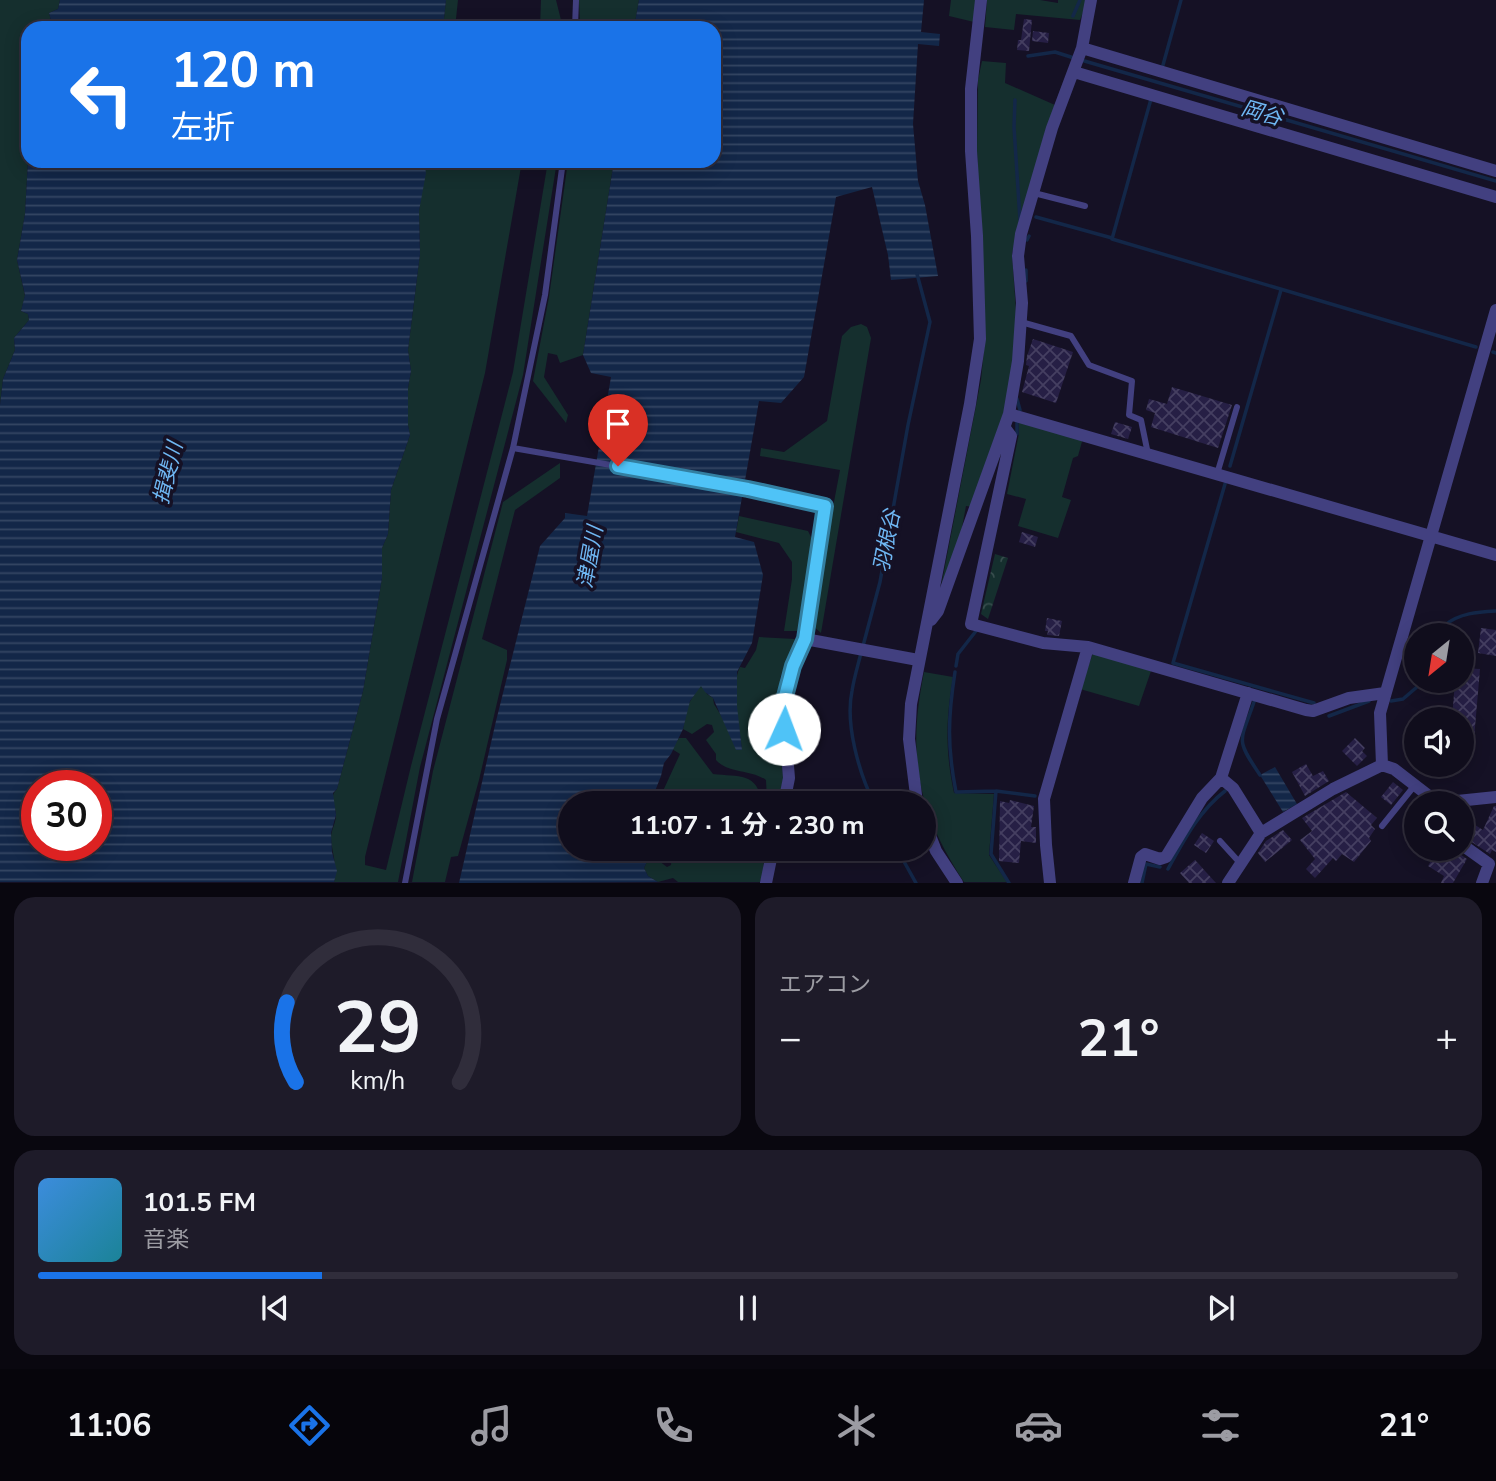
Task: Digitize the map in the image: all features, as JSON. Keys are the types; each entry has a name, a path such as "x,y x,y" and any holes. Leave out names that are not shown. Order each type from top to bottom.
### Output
{"street":[{"path":"927,626 980,339 971,151 971,89 981,0"},
{"path":"916,791 909,739 912,659 927,626 938,611 1009,414 1018,361 1023,303 1018,256 1032,193 1052,128 1078,60 1091,0"},
{"path":"1078,60 1496,171"},
{"path":"1078,60 1496,197"},
{"path":"1382,765 1380,713 1385,693 1496,310"},
{"path":"1009,414 1496,555"},
{"path":"1005,428 1011,436 971,624 1043,643 1088,648 1313,711 1349,698 1385,693"},
{"path":"786,791 789,778 783,704 793,666 811,640 912,659"},
{"path":"1050,883 1045,845 1044,799 1088,648"},
{"path":"1134,883 1141,857 1145,854 1160,859 1166,857 1202,798 1221,778 1248,693"},
{"path":"1228,883 1261,833 1333,789 1382,765 1394,769 1423,791"},
{"path":"1221,778 1233,788 1261,833"},
{"path":"1474,799 1496,797"},
{"path":"936,851 957,883"},
{"path":"1474,854 1489,864 1482,883"},
{"path":"765,883 770,861"}],"lane":[{"path":"575,21 576,0"},
{"path":"405,883 437,719 513,448 545,295 562,168"},
{"path":"1032,193 1085,206"},
{"path":"1021,322 1071,336 1089,365 1132,381 1129,415 1141,420 1148,454"},
{"path":"1217,474 1237,407"},
{"path":"513,448 748,489 825,506 811,640"},
{"path":"1382,826 1415,785"},
{"path":"1220,841 1240,863"}],"green space":[{"path":"0,0 60,0 58,9 49,13 51,21 21,21 21,168 28,168 25,214 17,260 25,296 21,311 28,314 29,320 14,338 15,350 3,379 0,405"},
{"path":"446,0 458,0 456,21 444,21"},
{"path":"541,0 556,0 561,21 540,21"},
{"path":"579,0 639,0 635,21 580,21"},
{"path":"951,0 976,0 974,22 949,16"},
{"path":"987,0 1040,0 1058,3 1058,0 1088,0 1080,20 1016,14 1014,30 985,27"},
{"path":"982,61 1006,63 1005,83 1055,105 1012,253 1016,312 1013,362 1004,414 973,507 966,506 960,538 938,602 981,380 985,339 977,151 978,80"},
{"path":"425,168 521,168 485,373 365,857 365,865 386,870 513,372 547,168 556,168 523,375 420,767 398,882 334,882 331,838 336,815 333,795 337,789 363,691 382,578 382,548 388,534 391,490 410,435 408,388 411,371 408,350 420,254 419,211"},
{"path":"567,168 613,168 583,355 560,363 557,355 548,353 544,377 568,415 566,423 533,381 549,297"},
{"path":"861,324 867,327 871,338 821,633 811,624 840,470 760,456 761,448 784,452 827,421 842,336 851,327"},
{"path":"1019,422 1083,438 1078,456 1073,458 1062,497 1071,500 1058,538 1018,526 1026,499 1007,494"},
{"path":"560,463 560,478 515,510 482,639 507,650 507,660 458,856 451,857 445,882 412,882 433,771 503,502"},
{"path":"739,516 808,531 813,541 797,631 784,631 792,562 779,543 736,532"},
{"path":"995,554 1008,558 988,619 981,614"},
{"path":"759,637 795,639 780,678 783,780 781,791 766,791 766,780 727,767 716,760 716,754 706,740 714,732 712,725 707,724 692,734 683,729 688,705 699,686 703,686 713,698 742,750 736,696 737,675 740,667 745,668 756,650"},
{"path":"1093,653 1151,671 1139,706 1080,689"},
{"path":"924,672 953,677 948,735 954,793 994,794 989,855 1007,882 964,882 948,856 936,831 936,791 922,791 920,782 916,731"},
{"path":"679,738 686,738 713,774 746,778 752,781 758,791 663,791 680,754 672,749"},
{"path":"647,861 659,861 667,867 671,865 671,861 764,861 764,872 760,882 678,882 673,878 658,882 648,876 644,868"}],"water":[{"path":"60,0 446,0 444,21 51,21 49,13 58,9"},
{"name":"津屋川","path":"639,0 924,0 921,32 940,34 939,46 918,44 913,124 918,181 938,276 891,280 872,187 836,197 804,377 781,403 759,401 735,537 754,542 763,575 752,643 737,672 737,706 742,750 736,750 713,698 701,686 690,701 683,729 664,763 655,791 558,791 558,861 647,861 644,868 648,876 658,882 459,883 540,546 565,518 565,513 587,516 611,377 591,373 583,355 613,168 721,168 721,21 635,21"},
{"name":"揖斐川","path":"28,168 425,168 419,211 420,254 408,350 411,371 408,388 410,435 391,490 388,534 382,548 382,578 363,691 337,789 333,793 336,815 331,833 337,871 334,882 0,882 0,405 3,379 15,350 14,338 29,320 28,314 21,311 25,295 17,260 25,214"},
{"path":"1275,767 1297,804 1283,812 1260,775"}],"building":[{"path":"1024,19 1032,20 1029,51 1017,50"},
{"path":"1033,31 1049,33 1048,43 1032,41"},
{"path":"1033,339 1073,352 1056,403 1022,392 1029,366 1026,365 1027,356"},
{"path":"1172,387 1232,405 1218,448 1151,427 1155,413 1146,410 1149,399 1167,404"},
{"path":"1115,422 1132,427 1128,439 1111,434"},
{"path":"1022,532 1038,537 1035,547 1019,542"},
{"path":"1047,618 1062,621 1059,636 1047,635"},
{"path":"1481,628 1496,630 1496,656 1478,653"},
{"path":"1474,669 1480,669 1474,739 1474,707 1453,707 1454,693 1474,693"},
{"path":"1355,738 1365,748 1362,751 1367,756 1357,766 1342,751"},
{"path":"1306,764 1313,776 1323,771 1329,781 1305,796 1292,772"},
{"path":"1393,782 1403,790 1391,805 1381,797"},
{"path":"1346,792 1377,818 1371,825 1375,829 1369,838 1371,841 1354,862 1342,854 1336,861 1333,858 1315,878 1306,869 1315,859 1300,840 1312,831 1302,818"},
{"path":"1010,800 1034,806 1031,827 1036,827 1036,843 1021,841 1019,863 999,861 1000,801 1009,803"},
{"path":"1496,806 1496,852 1492,850 1490,854 1474,844 1474,824 1483,830"},
{"path":"1283,830 1292,840 1265,862 1258,853 1266,841"},
{"path":"1202,833 1214,841 1206,853 1194,845"},
{"path":"1195,860 1216,883 1189,883 1180,873"},
{"path":"1431,861 1466,861 1453,883 1441,883 1444,876 1428,866"}],"waterway":[{"path":"1073,16 1080,0"},
{"path":"1163,65 1181,0"},
{"name":"岡谷","path":"1028,56 1055,52 1074,58"},
{"name":"岡谷","path":"1081,60 1496,181"},
{"path":"1151,99 1112,239 1476,347"},
{"path":"1015,100 1014,127 1020,220"},
{"path":"1036,217 1112,238"},
{"path":"1027,240 1029,236"},
{"path":"1026,270 1026,281"},
{"name":"羽根谷","path":"863,646 880,582 908,425 930,322 917,274"},
{"path":"1230,466 1281,290"},
{"path":"1017,399 1020,410"},
{"path":"1017,421 1017,434"},
{"path":"1225,484 1173,663 1314,703"},
{"path":"1448,623 1463,616 1496,611"},
{"path":"956,666 958,654 976,631"},
{"name":"羽根谷","path":"861,653 852,691 850,718 859,763 869,791"},
{"path":"955,672 950,732 956,792 996,791 991,854 1009,883"},
{"path":"1391,701 1403,699 1410,693"},
{"path":"1329,716 1369,701"},
{"path":"1254,702 1242,740 1260,775"},
{"path":"996,791 1035,796"},
{"path":"1168,869 1200,817 1225,791"},
{"name":"羽根谷","path":"904,861 916,883"},
{"path":"1142,883 1146,864 1160,867"}],"route":[{"path":"618,466 825,506 817,545 805,639 793,666 783,704 784,729"}]}
